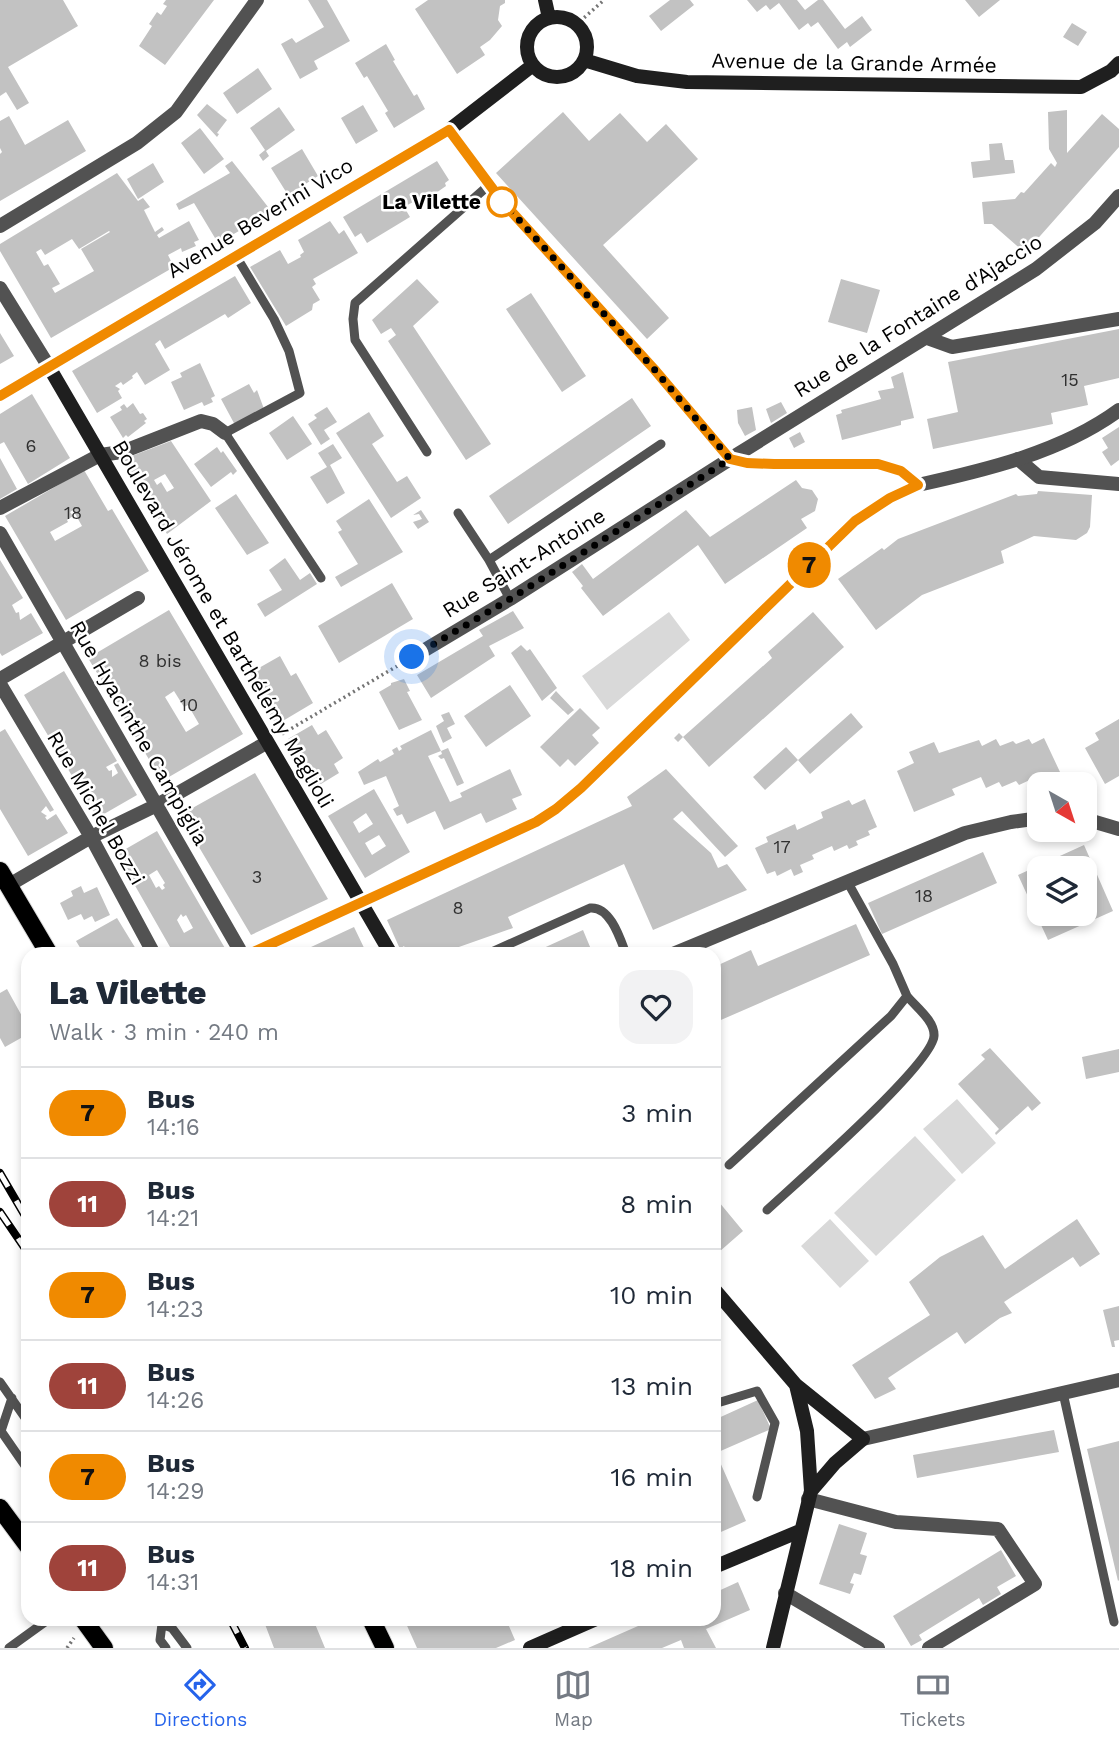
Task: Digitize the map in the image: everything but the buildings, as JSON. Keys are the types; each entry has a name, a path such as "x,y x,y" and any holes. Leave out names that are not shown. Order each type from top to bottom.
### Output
{"main road":[{"path":"545,0 549,19"},
{"path":"549,19 568,20 576,25 586,41 584,60 578,68 560,77 549,76 533,65 527,50 530,34 535,27 549,19"},
{"name":"Avenue de la Grande Armée","path":"584,60 637,76 687,82 1081,87 1119,63"},
{"name":"Avenue Beverini Vico","path":"0,396 449,130 533,65"},
{"name":"Boulevard Jérome et Barthélémy Maglioli","path":"48,367 387,947"},
{"path":"4,878 44,947"},
{"path":"721,1297 796,1385 863,1439 835,1463 810,1495"},
{"path":"773,1648 810,1495 807,1432 796,1385"},
{"path":"0,1508 21,1536"},
{"path":"721,1564 800,1531"},
{"path":"88,1626 104,1648"},
{"path":"370,1626 372,1648"},
{"path":"374,1626 385,1648"},
{"path":"530,1648 569,1626"}],"street":[{"path":"0,226 137,143 176,112 257,0"},
{"path":"449,130 489,185 654,369 730,459 774,464 878,464 901,471 918,485"},
{"name":"Rue de la Fontaine d'Ajaccio","path":"730,459 1036,269 1095,223 1119,196"},
{"path":"0,288 48,367"},
{"path":"927,338 952,347 1119,319"},
{"path":"264,947 536,822 556,809 581,788 855,521 890,498 918,485 966,475 1018,459 1095,428 1119,410"},
{"path":"0,508 100,455 122,453 201,422 213,424 225,433"},
{"name":"Rue Saint-Antoine","path":"412,657 510,599 730,459"},
{"path":"1018,459 1039,477 1119,484"},
{"name":"Rue Hyacinthe Campiglia","path":"0,533 238,947"},
{"path":"0,682 138,598"},
{"name":"Rue Michel Bozzi","path":"0,682 91,837 151,947"},
{"path":"4,878 157,805 266,743"},
{"path":"690,947 965,833 1027,820"},
{"path":"1097,823 1119,829"},
{"path":"863,1439 1119,1380"},
{"path":"810,1495 896,1522 998,1529 1035,1584 929,1648"},
{"path":"785,1593 878,1648"}],"lane":[{"path":"427,452 355,340 355,303 489,185"},
{"path":"236,257 274,320 289,351 300,393 225,433 321,578"},
{"path":"489,560 661,444"},
{"path":"458,513 489,560 510,599"},
{"path":"767,1210 897,1088 933,1041 931,1024 907,996 893,964 847,881"},
{"path":"503,947 590,908 603,912 623,947"},
{"path":"729,1165 891,1016 907,996"},
{"path":"0,1382 21,1412"},
{"path":"721,1402 757,1391 775,1423 757,1497"},
{"path":"1063,1393 1114,1622"},
{"path":"12,1398 1,1431 21,1460"},
{"path":"9,1648 39,1626"},
{"path":"160,1626 159,1640 166,1648"},
{"path":"169,1626 187,1648"}],"path":[{"path":"576,25 604,0"},
{"path":"266,743 412,657"}],"shaded area":[{"path":"669,612 690,640 607,710 582,676"},
{"path":"957,1099 996,1143 962,1174 923,1129"},
{"path":"915,1136 956,1180 876,1256 834,1213"},
{"path":"830,1219 869,1261 840,1288 801,1246"}],"railway":[{"path":"0,1173 21,1209"},
{"path":"0,1212 21,1243"},
{"path":"234,1626 245,1648"}],"bus line":[{"name":"7","path":"0,396 449,130 501,200 654,369 730,459 774,464 878,464 901,471 918,485 890,498 855,521 581,788 556,809 536,822 264,947"}],"place":[{"name":"La Vilette","path":"502,202"}],"route":[{"path":"412,657 510,599 730,459 654,369 501,200 502,202"}]}
